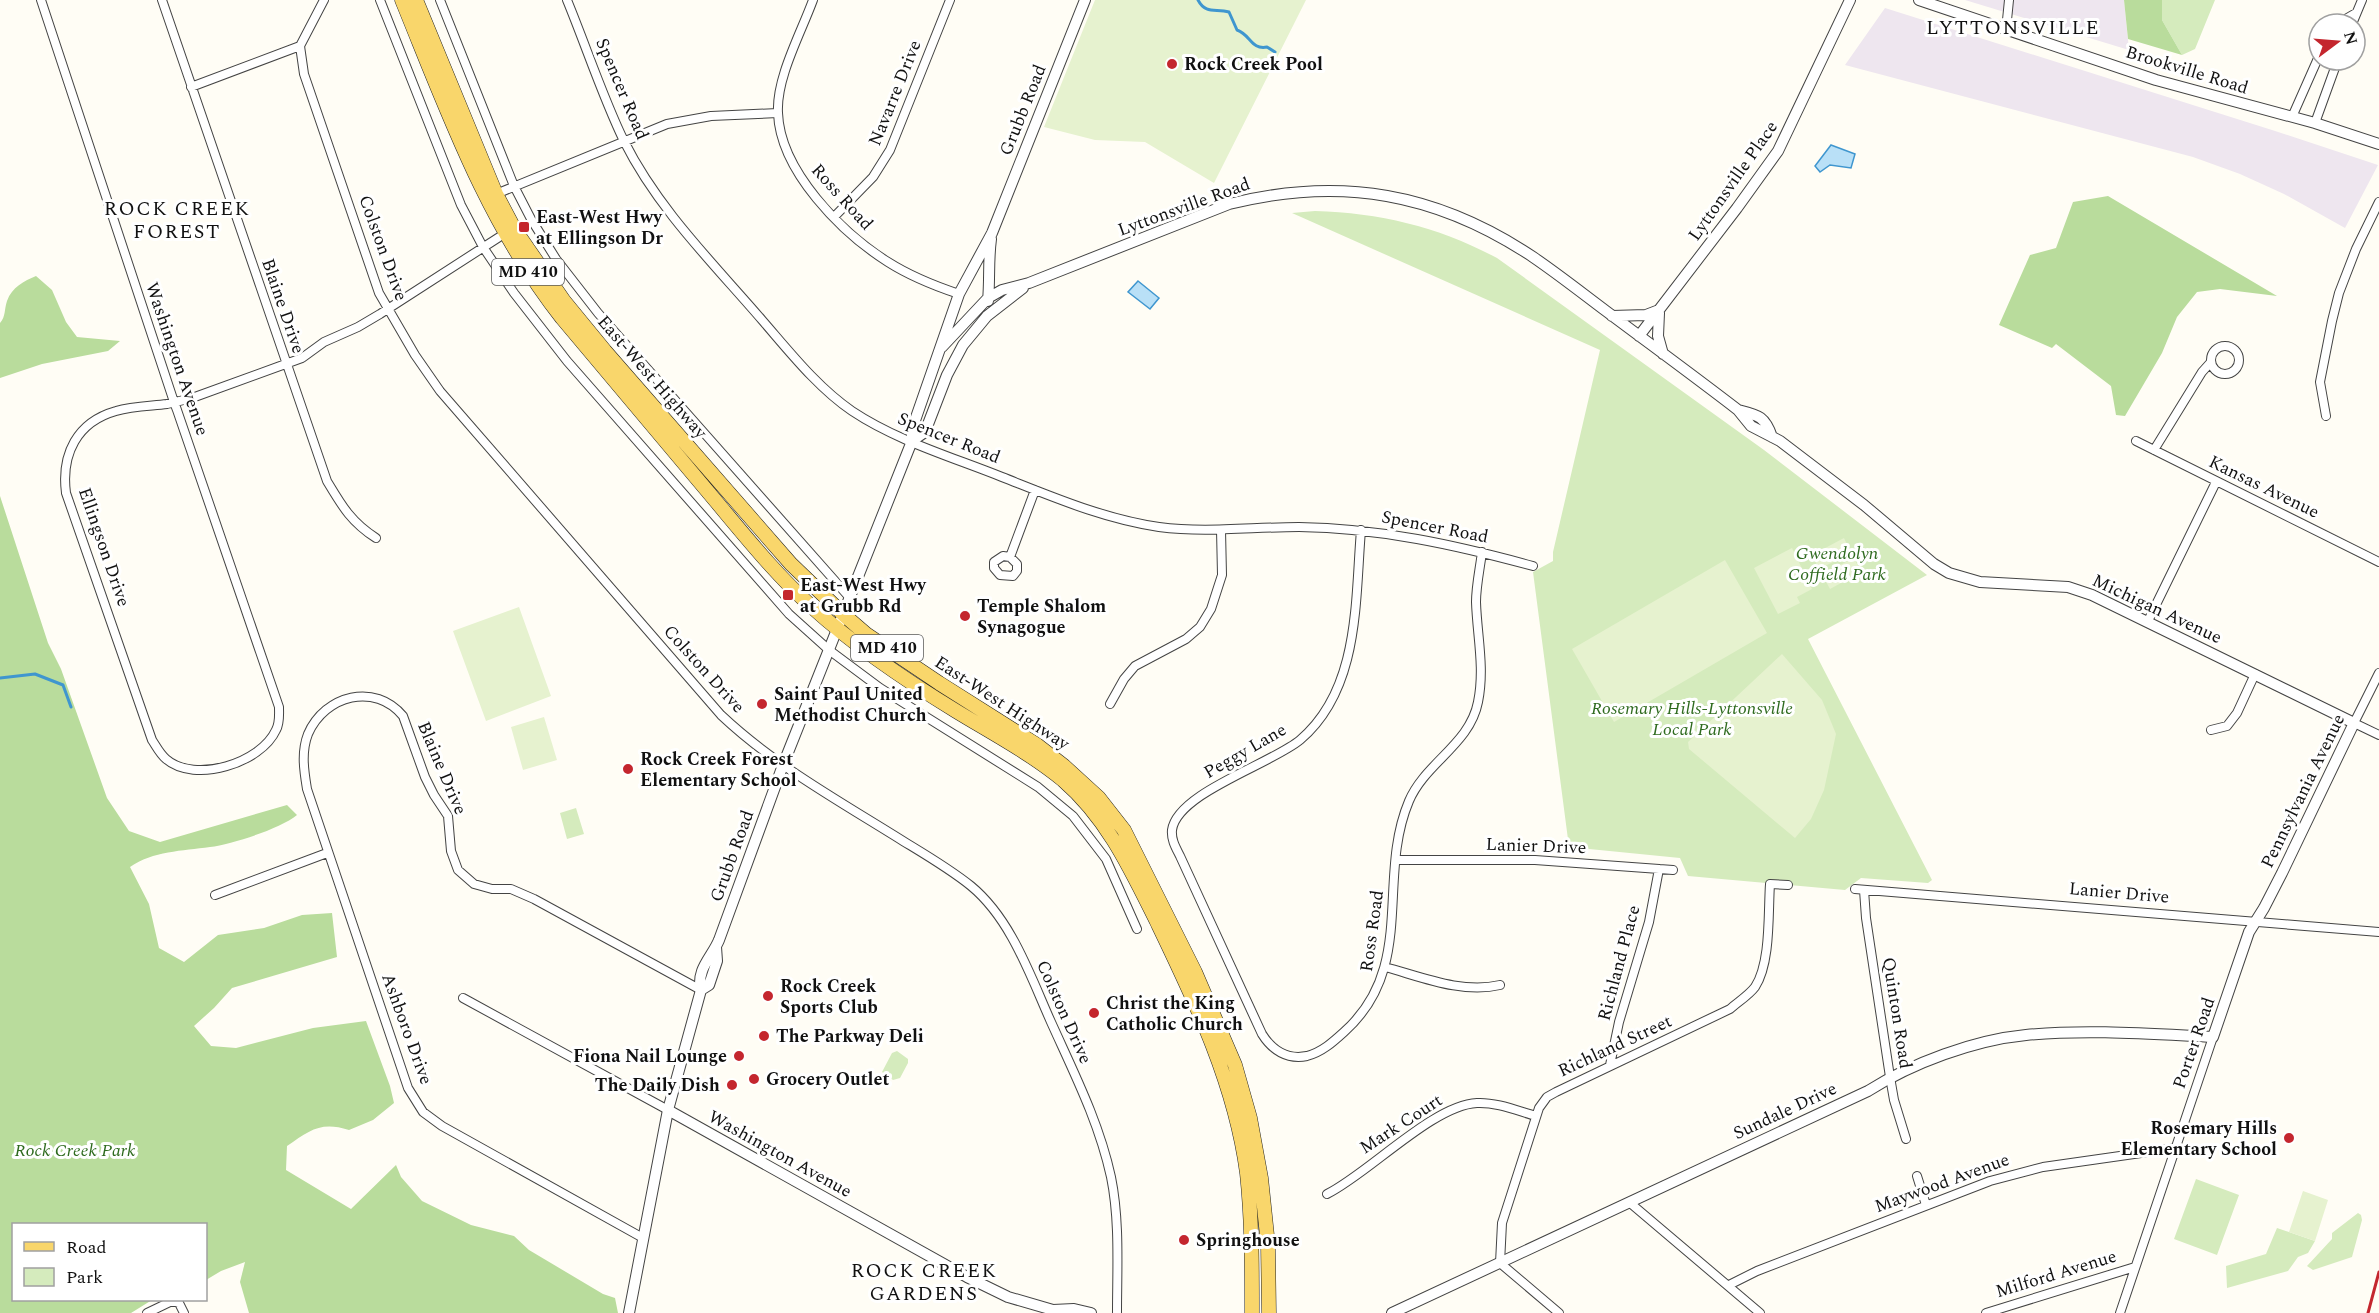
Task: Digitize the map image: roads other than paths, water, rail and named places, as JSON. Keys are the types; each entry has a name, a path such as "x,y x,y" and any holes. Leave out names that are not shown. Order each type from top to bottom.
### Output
{"main road":[{"name":"East-West Highway","path":"402,0 477,181 504,234 556,311 732,520 799,595 837,629 904,678 1063,780 1096,815 1114,839 1201,1014 1229,1091 1247,1182 1252,1245 1252,1313"},
{"name":"East-West Highway","path":"416,0 496,194 515,230 537,264 605,351 791,564 844,615 866,634 1064,765 1099,798 1124,830 1195,972 1235,1065 1250,1118 1261,1178 1268,1245 1269,1313"}],"street":[{"name":"Washington Avenue","path":"41,0 174,402 277,698 279,717 277,729"},
{"name":"Blaine Drive","path":"162,0 327,481 348,515 359,527 376,538"},
{"path":"191,87 300,46 324,0"},
{"path":"380,0 461,205 483,247 514,293 574,370 789,614 829,650 880,688 1029,781 1073,816 1106,859 1137,929"},
{"name":"East-West Highway","path":"440,0 514,186 531,219 583,296 850,598"},
{"name":"Spencer Road","path":"567,0 624,141 648,182 676,221 798,361 834,397 872,423 1035,490 1105,516 1133,523 1164,528 1221,530 1299,527 1361,530 1482,552 1533,566"},
{"name":"Ross Road","path":"813,0 781,85 778,113 786,149 794,166 806,185 834,217 862,243 888,262 921,279 959,294"},
{"name":"Navarre Drive","path":"834,217 873,177 890,150 950,0"},
{"name":"Grubb Road","path":"629,1313 668,1110 701,990 709,985 717,961 716,947 783,765 912,441 912,429 959,294 992,233 1085,0"},
{"name":"Lyttonsville Place","path":"1640,336 1778,151 1850,0"},
{"path":"1845,11 1858,0"},
{"name":"Brookville Road","path":"1919,0 2156,80 2315,123 2379,144"},
{"path":"2006,30 2009,0"},
{"name":"Colston Drive","path":"300,46 304,74 387,309 440,392 721,715 751,742 783,765 963,880 987,902 1004,925 1018,950 1088,1102 1103,1146 1114,1193 1117,1313"},
{"path":"2292,117 2312,72"},
{"path":"2315,123 2333,72"},
{"path":"496,194 667,124 735,114 778,113"},
{"name":"Lyttonsville Road","path":"942,347 988,298 1002,290 1029,283 1229,204 1259,197 1319,190 1378,194 1451,212 1481,226 1533,257 1640,336"},
{"path":"2326,416 2319,382 2332,321 2339,293 2356,249 2379,202"},
{"name":"Grubb Road","path":"912,441 925,432 947,375 963,345 987,316 990,283 987,263 992,233"},
{"name":"Ellingson Drive","path":"277,729 269,742 254,755 213,769 192,770 167,760 152,740 66,493 64,476 68,453 79,435 92,422 118,410 192,398 302,358 324,342 358,327 504,234"},
{"name":"Lyttonsville Road","path":"987,316 1029,283"},
{"path":"1612,316 1646,315 1660,310"},
{"path":"1660,310 1657,323 1663,354"},
{"name":"Michigan Avenue","path":"1640,336 1737,410 1759,415 1772,437 1813,466 1934,564 1949,573 1980,582 2068,587 2092,595 2379,735"},
{"path":"2154,450 2211,362"},
{"name":"Kansas Avenue","path":"2136,441 2379,562"},
{"path":"2148,621 2216,482"},
{"path":"1010,557 1035,490"},
{"path":"1110,704 1124,679 1135,666 1186,639 1200,627 1211,609 1222,575 1221,530"},
{"name":"Peggy Lane","path":"1180,856 1173,840 1172,830 1178,815 1192,800 1299,740 1315,726 1327,709 1344,676 1352,635 1361,530"},
{"name":"Ross Road","path":"1180,856 1266,1042 1284,1055 1299,1058 1313,1054 1337,1038 1352,1024 1375,996 1385,968 1392,929 1400,832 1409,800 1425,777 1470,726 1478,704 1482,675 1476,600 1482,552"},
{"name":"Pennsylvania Avenue","path":"2255,922 2282,873 2379,673"},
{"path":"2211,730 2227,726 2237,713 2255,674"},
{"name":"Blaine Drive","path":"327,853 307,789 303,761 308,735 318,718 336,704 353,697 374,696 384,699 403,716 425,777 448,816 451,851 458,870 474,884 492,889 511,889 534,899 701,990"},
{"path":"215,895 327,853"},
{"name":"Ashboro Drive","path":"327,853 408,1088 423,1112 442,1126 643,1238"},
{"name":"Lanier Drive","path":"1397,860 1535,860 1673,870"},
{"name":"Richland Place","path":"1610,1065 1619,1023 1649,922 1659,869"},
{"path":"1116,880 1132,872"},
{"name":"Richland Street","path":"1500,1263 1502,1223 1536,1116 1547,1097 1730,1009 1754,988 1765,956 1770,884 1788,885"},
{"name":"Lanier Drive","path":"1860,890 2379,932"},
{"name":"Quinton Road","path":"1860,890 1894,1100 1906,1139"},
{"name":"Porter Road","path":"2120,1313 2249,932 2255,922"},
{"path":"1385,968 1466,988 1500,985"},
{"name":"Washington Avenue","path":"463,998 968,1277 1008,1297 1056,1311 1074,1309 1091,1313"},
{"name":"Sundale Drive","path":"1392,1313 1868,1091 1890,1077 1961,1049 2024,1035 2090,1031 2213,1037"},
{"name":"Mark Court","path":"1327,1194 1342,1187 1357,1173 1450,1110 1478,1102 1536,1116"},
{"name":"Maywood Avenue","path":"1729,1285 1757,1271 1990,1181 2043,1167 2176,1148"},
{"path":"1917,1176 1926,1205"},
{"path":"1629,1202 1760,1313"},
{"path":"1500,1263 1559,1313"},
{"name":"Milford Avenue","path":"1986,1313 2135,1267"},
{"path":"147,1313 172,1301 178,1303 184,1313"}],"water":[{"path":"1831,145 1855,154 1851,168 1830,165 1820,172 1815,166"},
{"path":"1138,281 1159,298 1150,309 1128,292"}],"waterway":[{"path":"1198,0 1204,8 1229,12 1237,30 1254,44 1267,47 1275,52"},
{"path":"0,678 35,674 63,685 71,707"}],"railway":[{"path":"2368,1313 2379,1272"}],"place":[{"name":"Rock Creek Pool","path":"1172,64"},
{"name":"East-West Hwy at Ellingson Dr","path":"524,227"},
{"name":"East-West Hwy at Grubb Rd","path":"788,595"},
{"name":"Temple Shalom Synagogue","path":"965,616"},
{"name":"Saint Paul United Methodist Church","path":"762,704"},
{"name":"Rock Creek Forest Elementary School","path":"628,769"},
{"name":"Rock Creek Sports Club","path":"768,996"},
{"name":"Christ the King Catholic Church","path":"1094,1013"},
{"name":"The Parkway Deli","path":"764,1036"},
{"name":"Fiona Nail Lounge","path":"739,1056"},
{"name":"Grocery Outlet","path":"754,1079"},
{"name":"The Daily Dish","path":"732,1085"},
{"name":"Rosemary Hills Elementary School","path":"2289,1138"},
{"name":"Springhouse","path":"1184,1240"}],"district":[{"name":"LYTTONSVILLE","path":"2013,28"},
{"name":"ROCK CREEK FOREST","path":"177,220"},
{"name":"ROCK CREEK GARDENS","path":"924,1282"}],"park label":[{"name":"Gwendolyn Coffield Park","path":"1837,563"},
{"name":"Rosemary Hills-Lyttonsville Local Park","path":"1692,718"},
{"name":"Rock Creek Park","path":"75,1150"}]}
